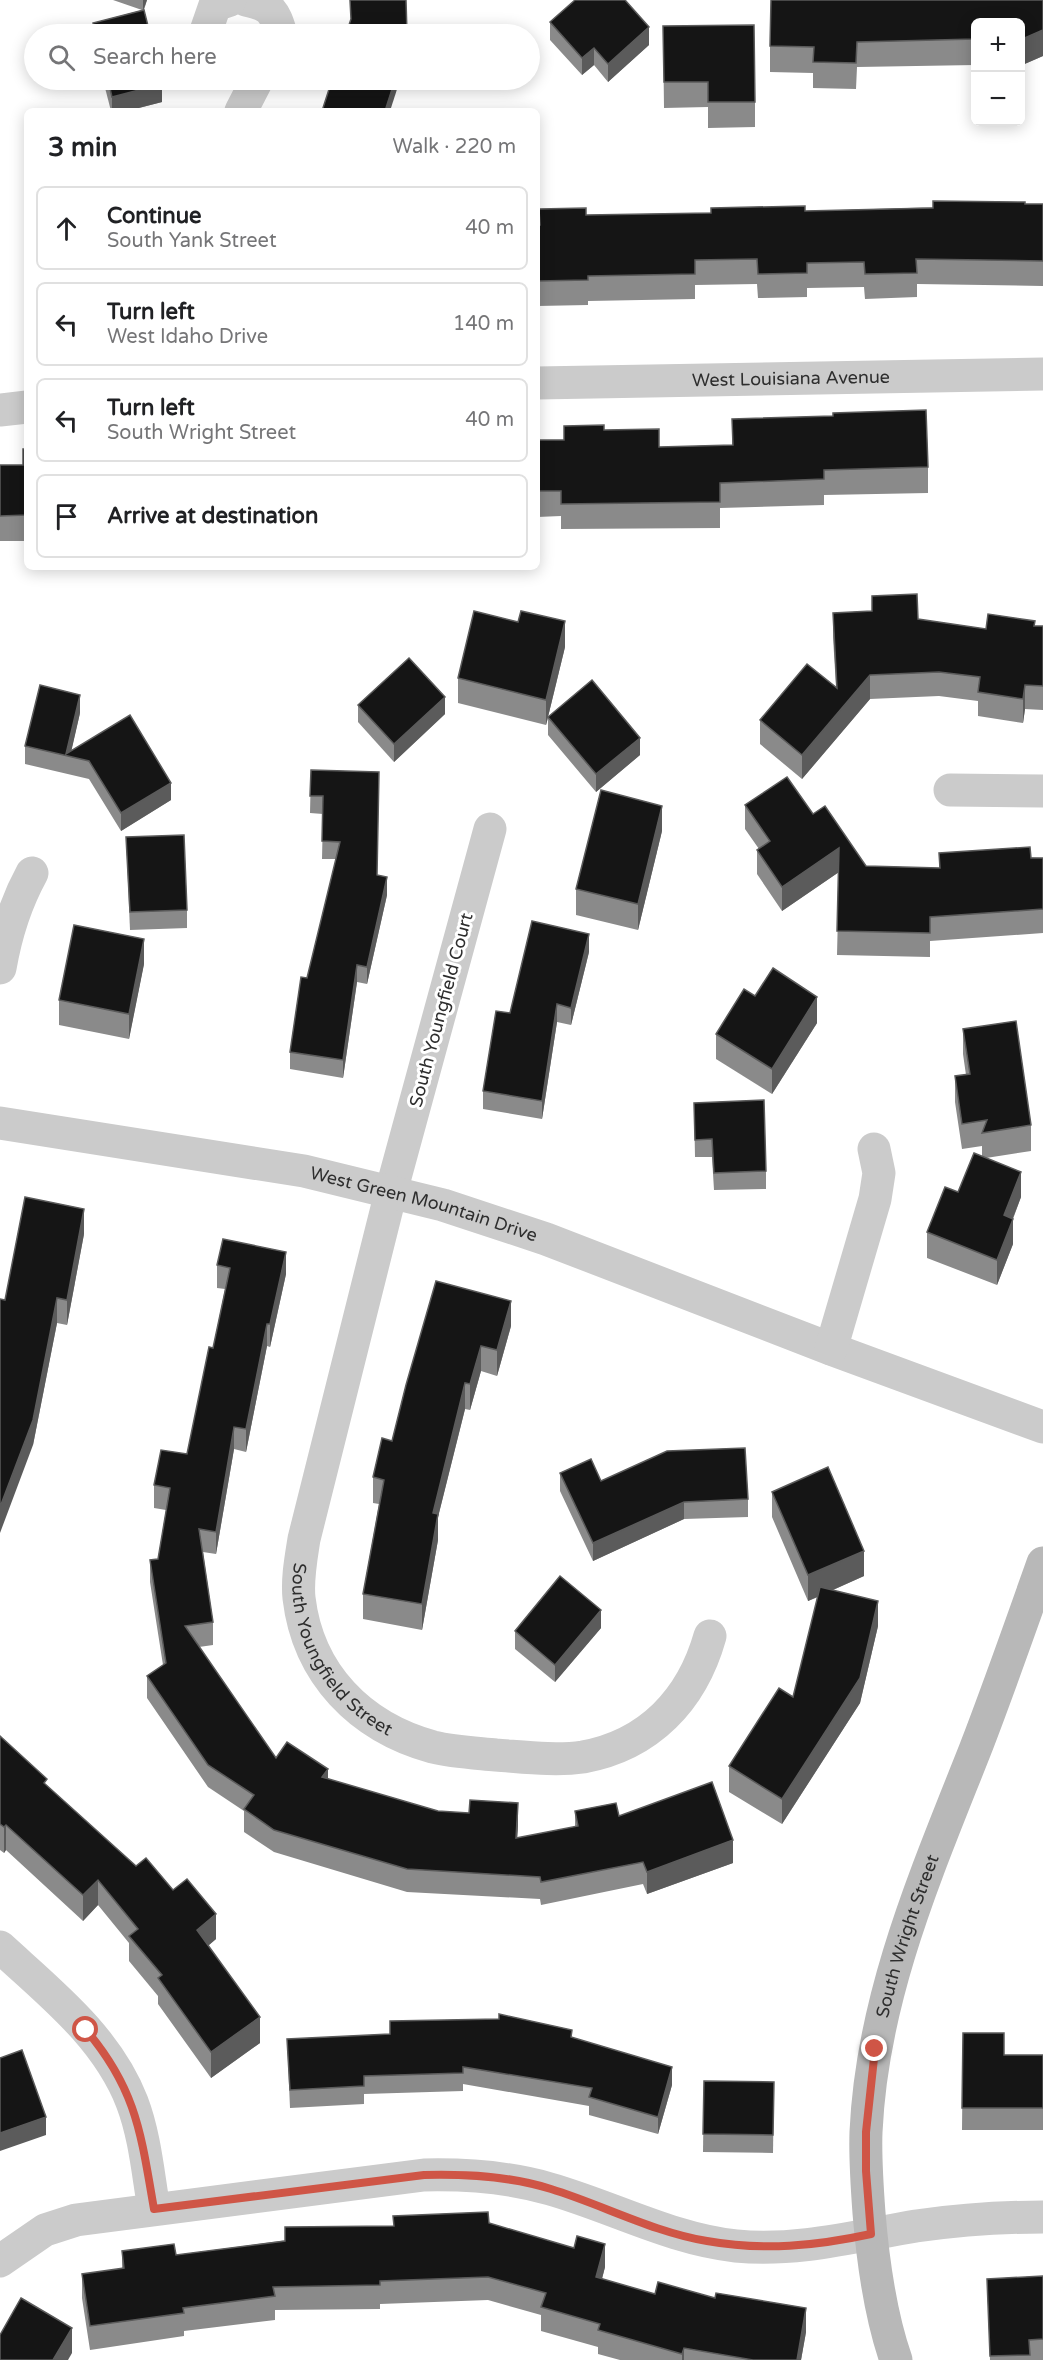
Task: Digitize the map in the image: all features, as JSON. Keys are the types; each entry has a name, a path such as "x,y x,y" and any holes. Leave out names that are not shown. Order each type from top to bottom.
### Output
{"street":[{"path":"208,24 215,5 230,0"},
{"path":"246,0 262,4 273,11 278,24"},
{"name":"West Louisiana Avenue","path":"540,383 1043,374"},
{"path":"0,410 24,407"},
{"path":"951,790 1043,791"},
{"name":"South Youngfield Court","path":"391,1192 490,829"},
{"path":"0,968 17,901 32,873"},
{"name":"West Green Mountain Drive","path":"0,1123 304,1171 443,1205 546,1239 831,1349 1043,1427"},
{"path":"831,1349 875,1199 879,1173 874,1149"},
{"name":"South Youngfield Street","path":"391,1192 304,1539 299,1569 298,1596 304,1626 315,1655 333,1683 351,1705 382,1726 434,1748 519,1757 581,1757 607,1751 633,1741 657,1723 692,1684 703,1660 710,1636"},
{"name":"South Wright Street","path":"896,2360 882,2309 871,2234 866,2171 869,2092 884,2005 910,1917 993,1704 1043,1563"},
{"path":"0,1947 79,2023 105,2052 119,2075 132,2102 142,2136 154,2209"},
{"path":"0,2261 45,2230 76,2220 424,2175 467,2174 506,2179 550,2189 678,2234 737,2246 777,2247 828,2244 871,2234 967,2219 1043,2217"}],"building":[{"path":"350,0 406,0 407,24 349,24"},
{"path":"575,0 625,0 649,27 608,64 594,48 582,58 550,22"},
{"path":"771,0 1043,0 1043,30 1025,38 1025,18 971,18 971,39 857,42 856,63 813,62 814,47 770,46"},
{"path":"144,10 148,24 93,24"},
{"path":"754,25 755,102 708,102 708,82 664,82 663,26"},
{"path":"110,90 139,90 112,97"},
{"path":"329,90 392,90 386,108 323,108"},
{"path":"933,201 1043,204 1043,261 916,259 917,273 865,274 864,262 807,263 807,273 758,274 757,259 695,260 695,274 588,276 588,280 540,281 540,209 586,208 586,215 711,213 711,208 805,206 805,211 933,208"},
{"path":"926,410 928,467 824,470 824,479 720,483 720,502 561,504 561,491 540,491 540,440 564,440 564,426 604,425 604,430 659,429 659,447 733,445 732,419 833,416 833,413"},
{"path":"24,449 24,515 0,516 0,465 23,465"},
{"path":"917,594 918,619 986,629 988,614 1035,621 1034,626 1043,626 1043,686 1025,685 1023,699 978,692 980,677 939,672 870,675 802,755 760,720 807,664 837,688 833,613 872,611 872,596"},
{"path":"474,611 518,622 521,611 565,621 546,700 458,678"},
{"path":"409,658 445,697 394,744 358,705"},
{"path":"592,680 640,738 596,774 548,717"},
{"path":"40,685 80,695 66,754 130,715 171,783 121,813 89,761 25,746"},
{"path":"311,770 379,772 377,875 387,877 367,967 357,965 343,1060 290,1052 301,977 307,978 340,842 322,841 323,796 310,796"},
{"path":"787,777 813,814 825,806 866,866 940,868 939,853 1030,847 1031,858 1043,858 1043,909 930,917 930,933 837,931 839,848 782,887 757,850 770,841 745,805"},
{"path":"601,790 662,806 638,904 576,889"},
{"path":"184,835 187,910 130,912 126,837"},
{"path":"532,921 589,934 571,1008 557,1004 542,1101 483,1091 496,1011 510,1013"},
{"path":"74,925 144,939 129,1014 59,1000"},
{"path":"773,968 817,997 772,1069 716,1034 744,989 755,996"},
{"path":"1016,1021 1031,1125 982,1133 987,1120 962,1124 955,1076 970,1074 963,1029"},
{"path":"764,1100 766,1171 714,1173 712,1139 695,1140 694,1103"},
{"path":"974,1153 1021,1172 1004,1215 1013,1219 997,1260 927,1232 945,1187 958,1192"},
{"path":"25,1197 84,1209 67,1300 57,1298 33,1420 0,1507 0,1299 5,1300"},
{"path":"223,1239 286,1252 270,1324 267,1324 246,1429 234,1427 216,1532 199,1529 213,1622 185,1626 276,1758 287,1742 328,1769 322,1777 438,1811 469,1813 470,1800 518,1803 516,1838 578,1826 575,1811 616,1803 619,1816 712,1782 733,1840 647,1872 643,1862 541,1882 540,1877 407,1869 274,1830 244,1809 254,1795 208,1765 147,1676 166,1663 150,1560 158,1559 170,1488 154,1485 161,1450 187,1454 209,1347 213,1348 230,1268 217,1265"},
{"path":"436,1281 511,1301 497,1350 481,1346 470,1384 465,1383 433,1513 438,1514 422,1604 363,1594 384,1480 373,1477 382,1438 392,1441"},
{"path":"745,1448 748,1499 684,1502 593,1543 560,1473 591,1459 601,1481 667,1451"},
{"path":"828,1467 864,1551 808,1575 772,1492"},
{"path":"560,1576 601,1610 555,1665 515,1631"},
{"path":"820,1587 878,1601 860,1678 782,1799 729,1766 779,1688 793,1697"},
{"path":"0,1736 47,1779 44,1783 136,1866 146,1858 173,1890 187,1879 216,1914 197,1930 260,2017 211,2052 158,1978 162,1975 129,1936 138,1929 98,1880 83,1895 6,1825 4,1827 0,1824"},
{"path":"499,2014 572,2030 571,2037 672,2067 658,2117 589,2097 592,2088 463,2067 463,2073 364,2076 364,2086 290,2090 287,2039 390,2034 390,2021 499,2019"},
{"path":"963,2033 1004,2033 1004,2055 1043,2055 1043,2108 962,2108"},
{"path":"22,2050 46,2117 0,2133 0,2058"},
{"path":"704,2081 774,2082 773,2135 703,2134"},
{"path":"488,2212 489,2223 574,2248 577,2236 605,2244 596,2277 655,2294 658,2282 715,2298 716,2293 806,2308 797,2360 753,2360 684,2348 682,2354 598,2330 600,2324 541,2307 546,2293 488,2277 380,2281 380,2285 273,2287 275,2296 183,2308 184,2313 90,2326 82,2274 124,2268 122,2251 174,2244 176,2255 285,2241 285,2227 394,2226 393,2216"},
{"path":"1043,2276 1043,2339 1029,2340 1030,2355 990,2356 987,2279"},
{"path":"21,2298 72,2328 53,2360 0,2360 0,2335"}],"route":[{"path":"86,2030 105,2052 132,2102 142,2136 154,2209 424,2175 467,2174 506,2179 550,2189 650,2225 705,2241 737,2246 777,2247 828,2244 871,2234 866,2171 866,2132 875,2049"}]}
